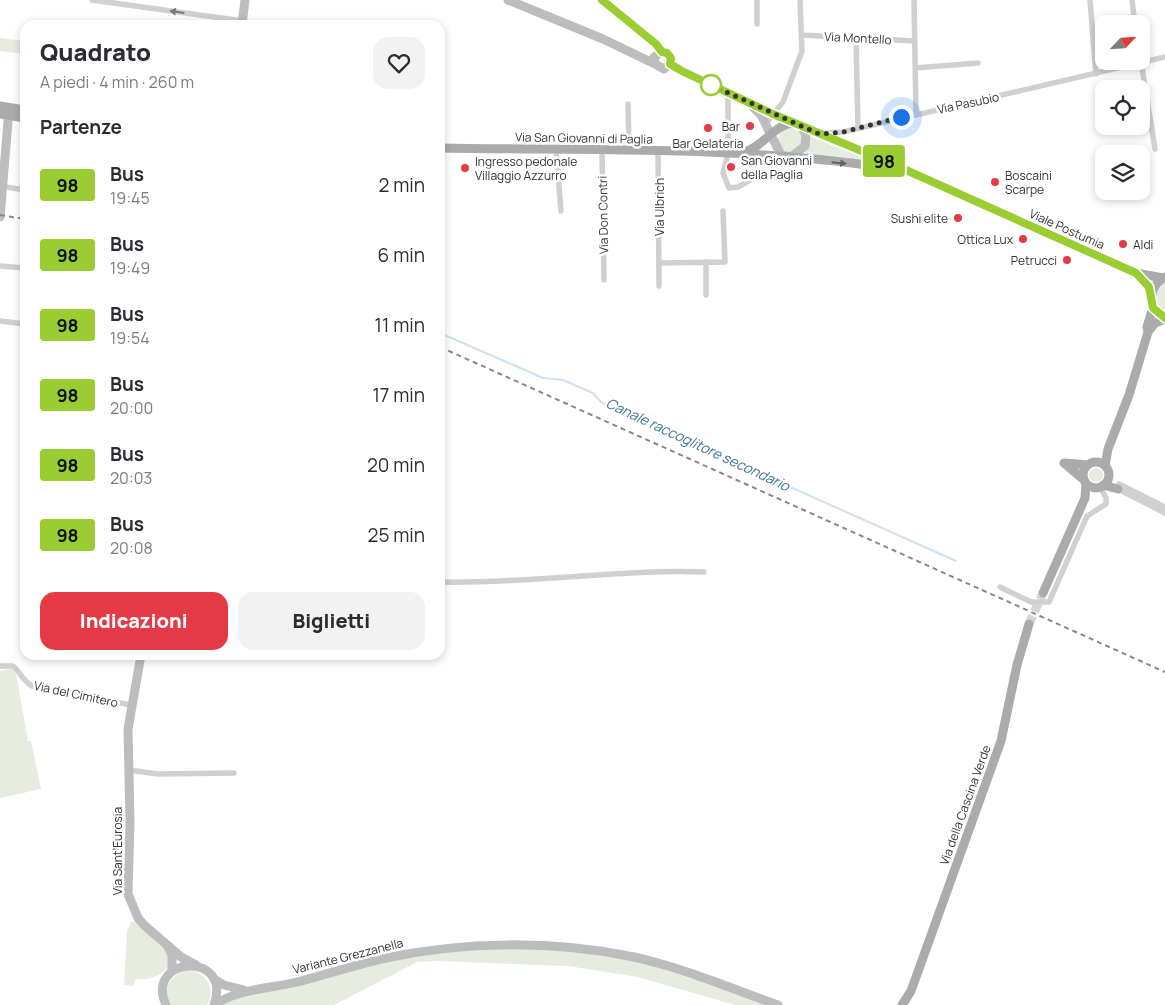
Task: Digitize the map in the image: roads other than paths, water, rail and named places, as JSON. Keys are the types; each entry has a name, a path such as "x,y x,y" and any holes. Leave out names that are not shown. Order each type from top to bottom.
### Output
{"main road":[{"path":"2,109 20,110"},
{"path":"2,109 10,116 20,117"},
{"path":"738,154 756,147 782,126 798,125"},
{"name":"Viale Postumia","path":"798,125 819,134 839,137 857,149 1136,273 1164,277"},
{"name":"Via San Giovanni di Paglia","path":"445,148 738,154 786,157 906,171"},
{"name":"Viale Postumia","path":"1136,273 1146,282 1152,292"},
{"path":"1148,332 1147,327 1153,308 1152,292 1154,286 1164,277"},
{"path":"1043,593 1085,498 1083,474 1096,464 1108,449 1129,395 1148,332 1155,323 1165,319 1153,308"},
{"path":"1064,462 1096,464 1119,487 1100,487 1085,481 1064,462"},
{"path":"1085,498 1100,487 1109,475"},
{"name":"Via della Cascina Verde","path":"911,990 1002,741 1017,665 1029,624"},
{"path":"902,1005 911,990"},
{"path":"909,1005 911,990"}],"street":[{"path":"92,0 222,20"},
{"path":"242,20 245,0"},
{"path":"508,0 633,52 657,58 670,55 670,64"},
{"path":"602,0 656,44 657,58 664,69 670,64"},
{"path":"757,0 757,24"},
{"path":"756,147 765,125 781,106 802,51 800,0"},
{"path":"914,0 916,114"},
{"path":"1090,0 1096,74"},
{"path":"1132,0 1134,15"},
{"name":"Via Montello","path":"802,35 914,41"},
{"path":"856,37 858,128"},
{"name":"Via Pasubio","path":"1150,60 1165,57"},
{"path":"915,68 978,63"},
{"path":"670,64 728,94 744,101 798,125 806,135 805,146 796,155 786,157 779,153 759,112 744,101"},
{"name":"Via Pasubio","path":"839,137 858,128 1111,70"},
{"path":"1142,70 1155,150"},
{"path":"728,94 728,154 723,173 729,188 738,187 757,176 782,177"},
{"path":"628,104 629,151"},
{"path":"0,217 10,116"},
{"path":"857,149 866,158 864,162 858,165"},
{"path":"556,150 561,211"},
{"name":"Via Don Contri","path":"602,151 604,280"},
{"name":"Via Ulbrich","path":"658,152 659,286"},
{"path":"2,186 20,189"},
{"path":"659,263 725,262 722,211"},
{"path":"706,262 706,295"},
{"path":"0,266 20,268"},
{"path":"0,321 20,323"},
{"path":"1000,587 1031,602 1049,602 1087,516 1106,504 1106,498 1100,487"},
{"path":"1119,487 1165,507"},
{"path":"1119,487 1165,513"},
{"path":"445,582 580,577 624,571 704,572"},
{"name":"Via Sant'Eurosia","path":"140,660 128,729 128,894 138,918 168,947 209,973 214,979"},
{"name":"Via del Cimitero","path":"0,666 13,666 19,671 24,682 32,686 131,705"},
{"path":"129,770 158,774 234,773"},
{"name":"Variante Grezzanella","path":"214,1005 231,995 271,988 381,959 420,952 496,945 544,946 590,950 650,962 700,976 778,1005"},
{"path":"166,1005 163,987 172,971 172,955 168,947"},
{"path":"172,971 180,967 196,965"},
{"path":"214,979 217,987 214,1005"},
{"name":"Variante Grezzanella","path":"214,979 224,985 247,991"}],"waterway":[{"name":"Canale raccoglitore secondario","path":"445,335 543,378 563,380 593,393 601,402 611,407 956,561"}],"tunnel":[{"path":"1029,624 1042,595"}],"railway":[{"path":"0,215 20,218"},
{"path":"445,349 1165,672"}],"place":[{"name":"Bar","path":"750,126"},
{"name":"Bar Gelateria","path":"708,128"},
{"name":"San Giovanni della Paglia","path":"731,167"},
{"name":"Ingresso pedonale Villaggio Azzurro","path":"465,168"},
{"name":"Boscaini Scarpe","path":"995,182"},
{"name":"Sushi elite","path":"958,218"},
{"name":"Ottica Lux","path":"1023,239"},
{"name":"Aldi","path":"1123,244"},
{"name":"Petrucci","path":"1067,260"}]}
